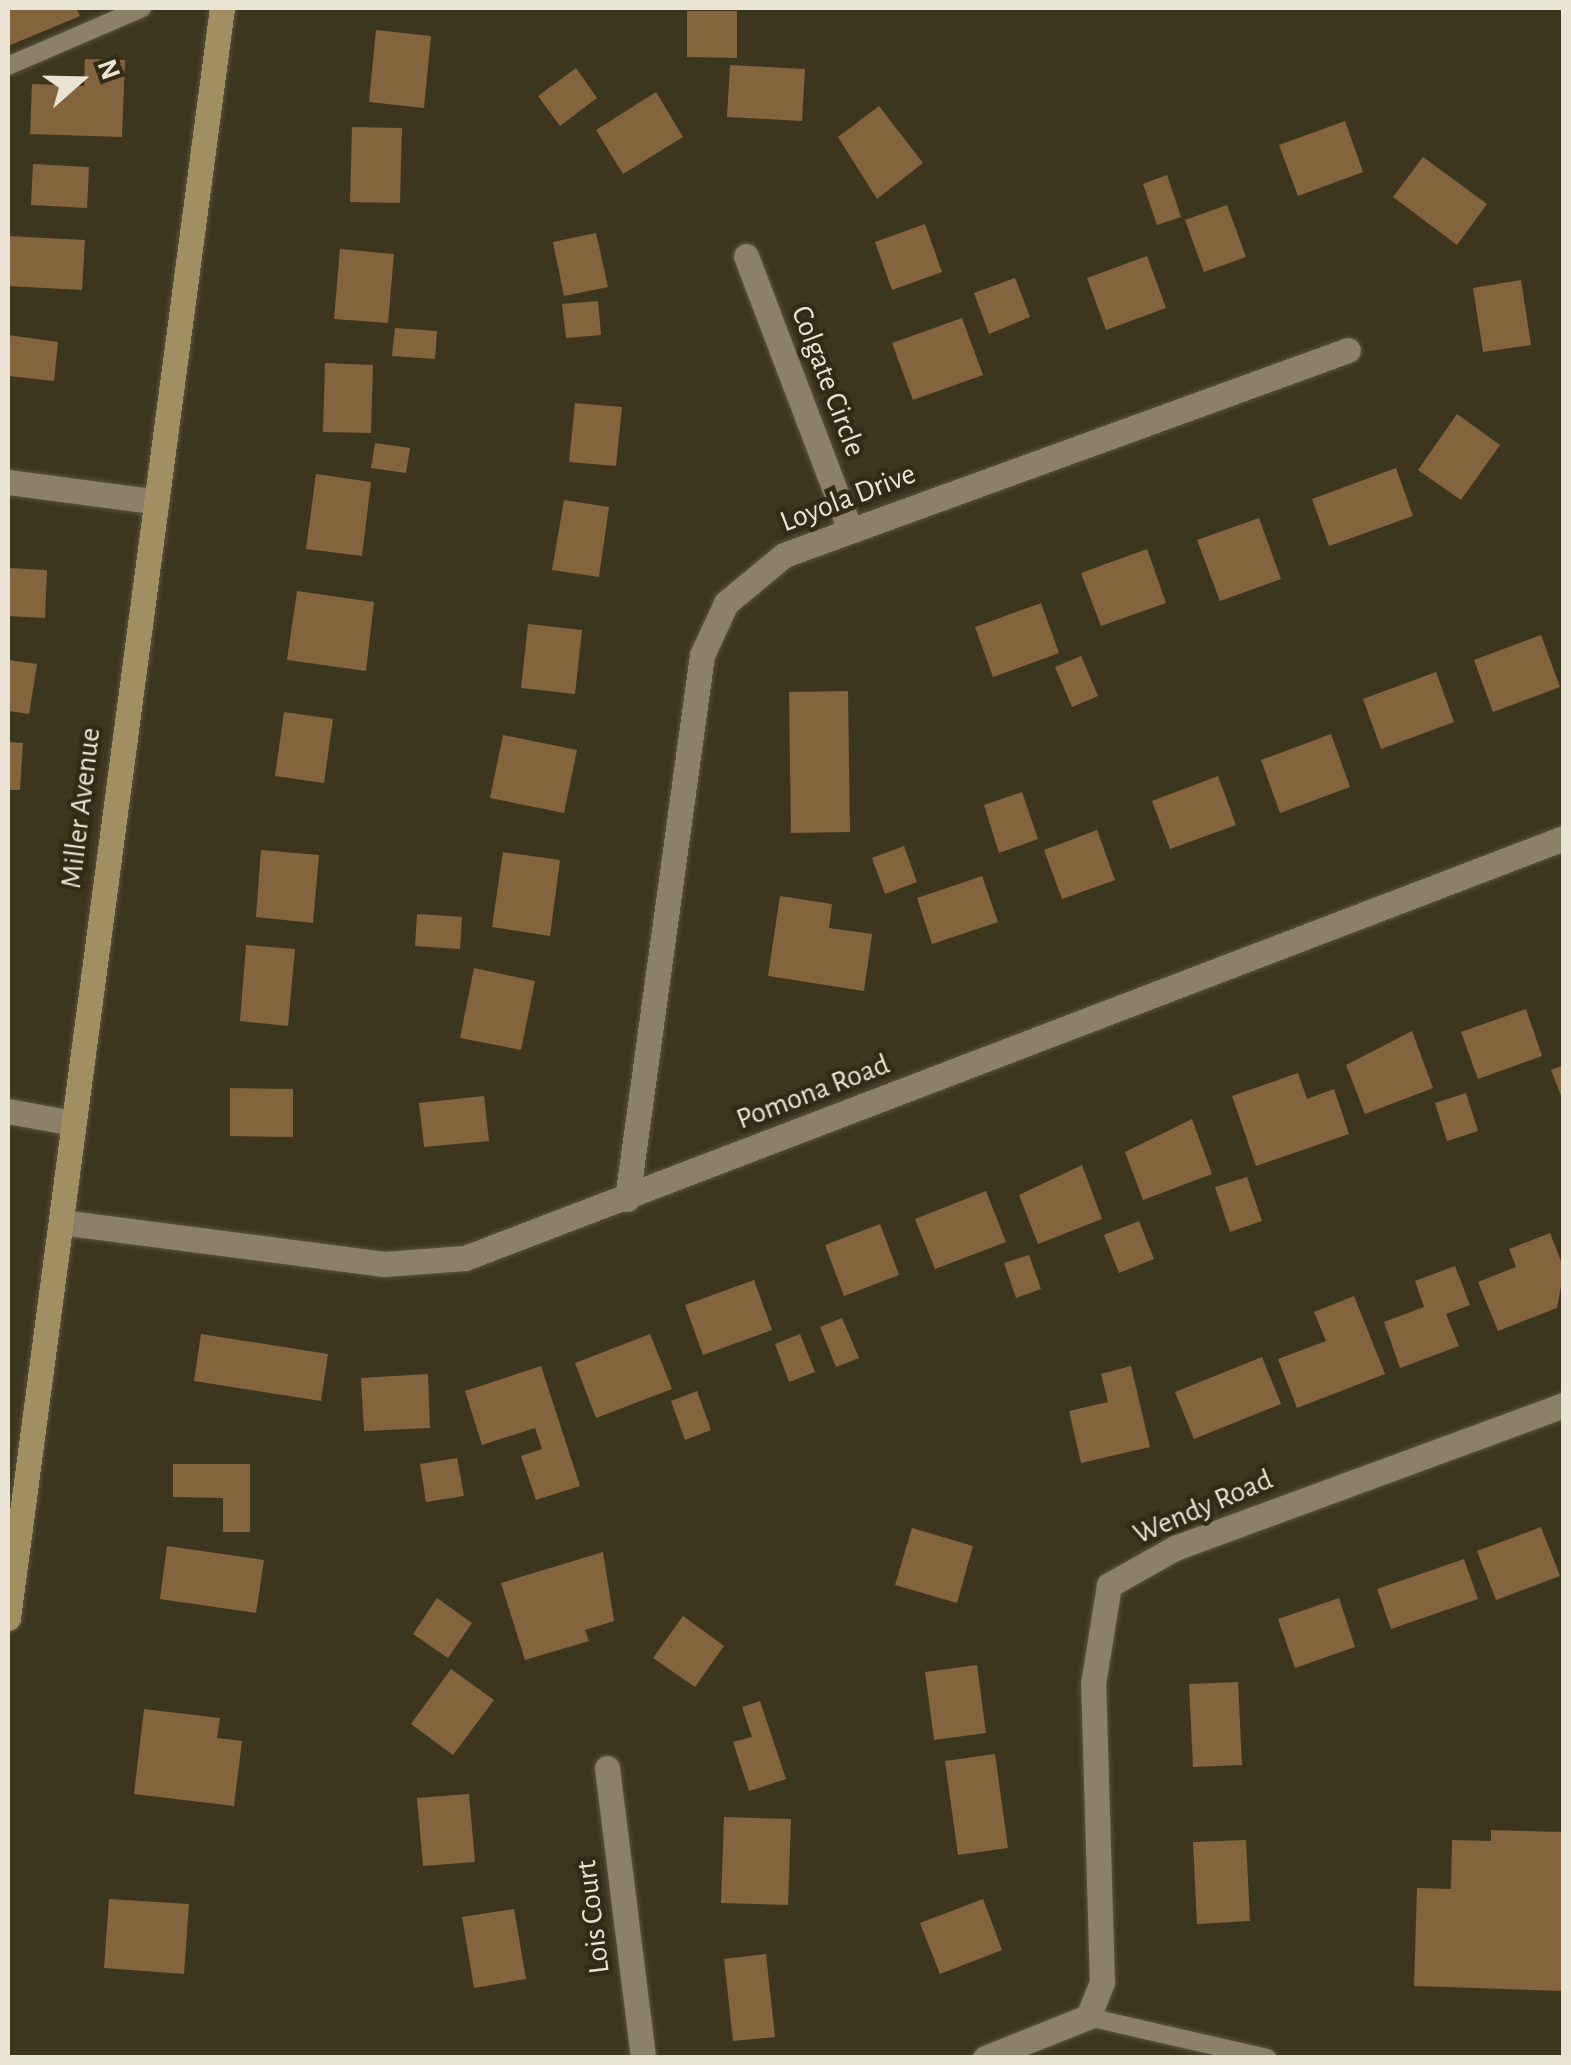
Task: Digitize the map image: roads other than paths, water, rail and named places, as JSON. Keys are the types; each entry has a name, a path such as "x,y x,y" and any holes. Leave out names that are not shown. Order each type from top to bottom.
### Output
{"main road":[{"name":"Miller Avenue","path":"8,1618 152,501 222,8"}],"street":[{"name":"Colgate Circle","path":"746,256 850,530"},
{"name":"Loyola Drive","path":"627,1198 702,655 726,604 784,556 1348,350"},
{"path":"8,482 152,501"},
{"name":"Pomona Road","path":"60,1222 384,1264 465,1258 1564,838"},
{"path":"8,1111 74,1123"},
{"name":"Wendy Road","path":"1088,2017 1102,1982 1093,1684 1109,1585 1174,1548 1564,1405"},
{"name":"Lois Court","path":"608,1768 643,2058"},
{"path":"985,2058 1088,2017"}],"lane":[{"path":"8,66 142,8"},
{"path":"1088,2017 1267,2058"}]}
